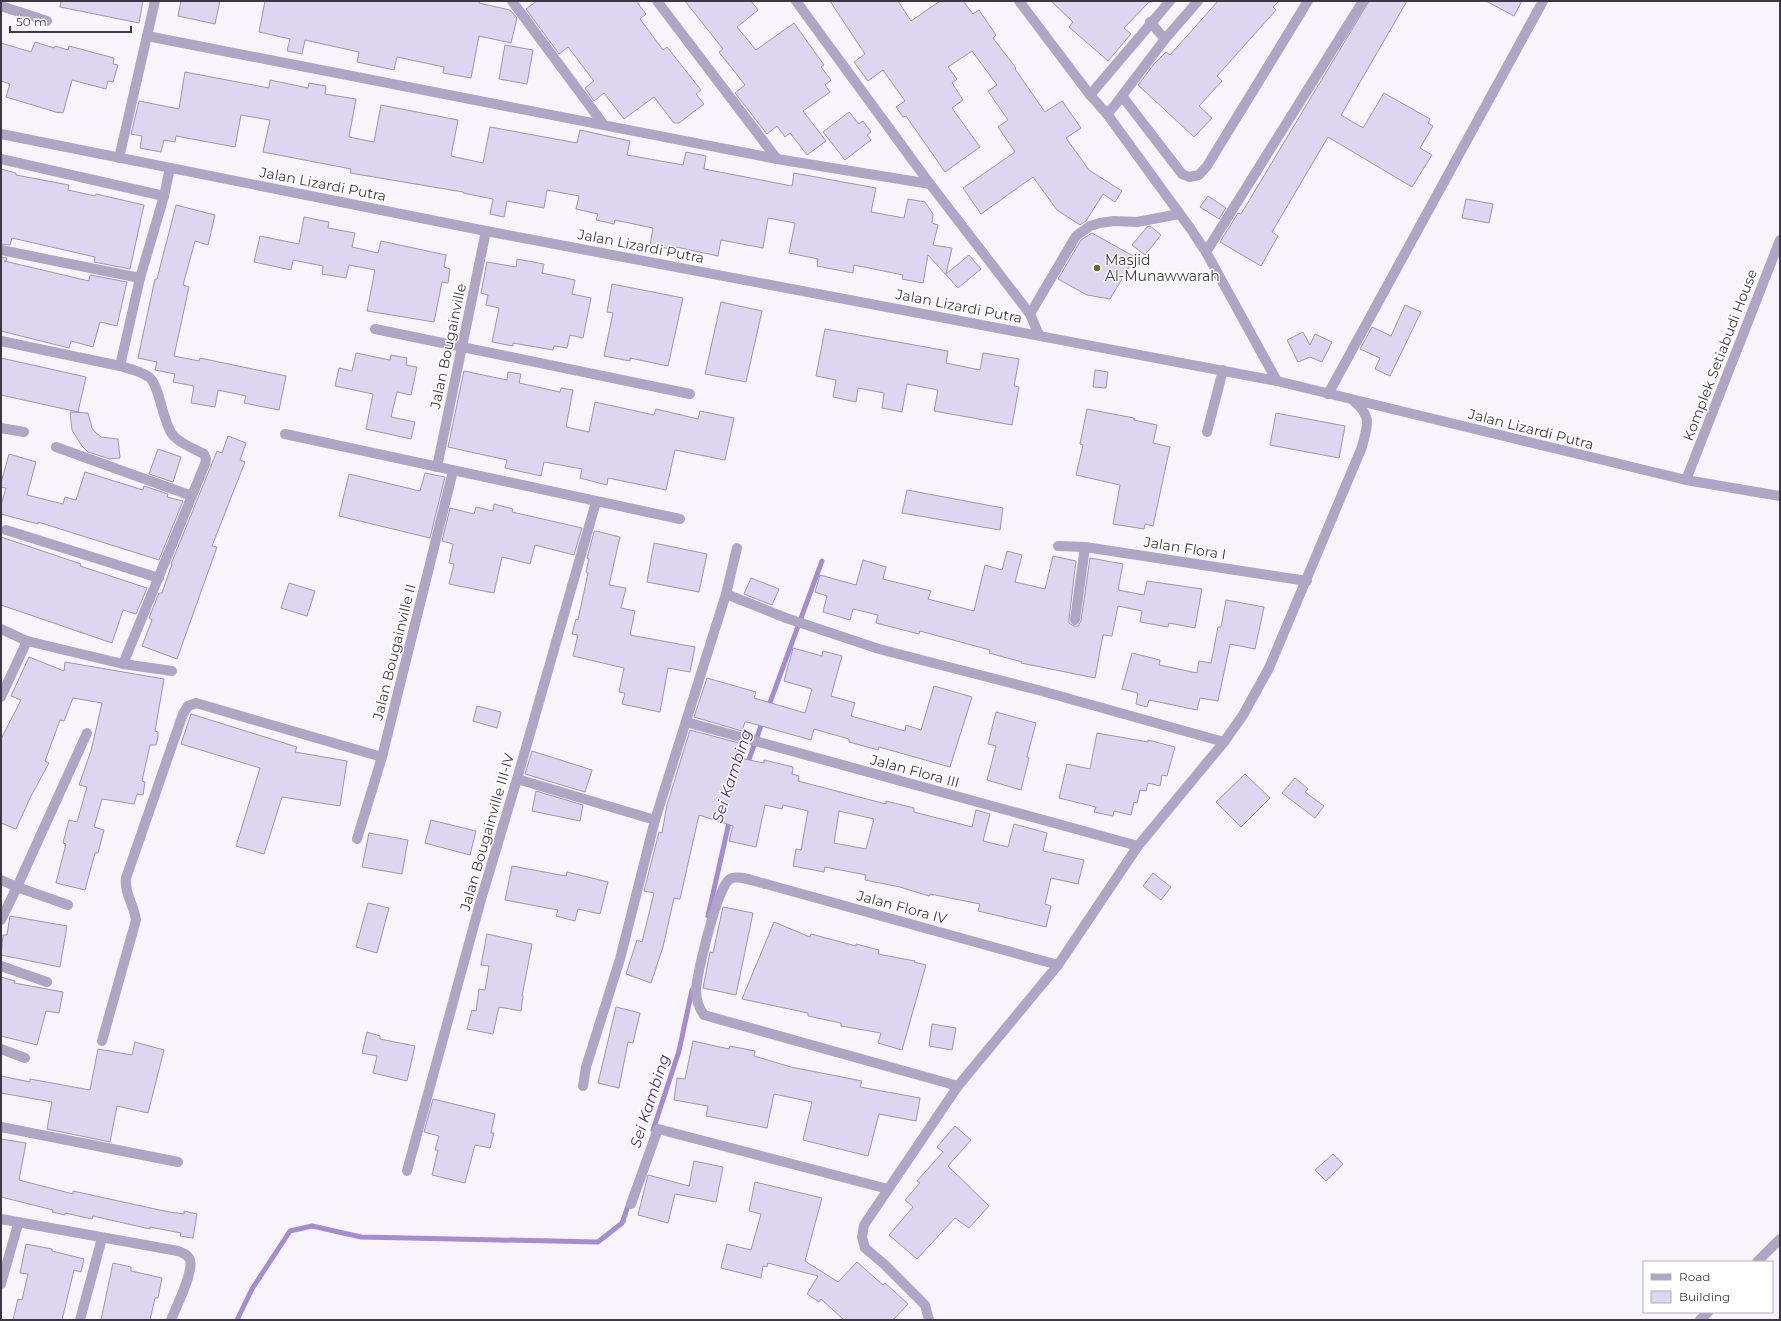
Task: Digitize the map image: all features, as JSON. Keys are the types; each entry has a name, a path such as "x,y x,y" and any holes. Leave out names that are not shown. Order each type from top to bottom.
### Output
{"street":[{"path":"119,158 155,1"},
{"path":"512,1 604,126"},
{"path":"657,1 777,159"},
{"path":"796,1 930,184 1030,314 1040,335"},
{"path":"1019,1 1090,95 1107,114 1204,248 1277,381"},
{"path":"1090,95 1107,77 1150,22 1170,1"},
{"path":"1107,114 1165,39 1198,1"},
{"path":"1122,96 1182,174 1189,177 1199,175 1308,1"},
{"path":"1204,248 1363,1"},
{"path":"1328,394 1543,1"},
{"path":"1,6 47,21"},
{"path":"1150,22 1165,39"},
{"path":"147,36 777,159 930,184"},
{"name":"Jalan Lizardi Putra","path":"1,134 486,231 1223,370 1277,381 1354,401 1686,480 1780,496"},
{"path":"1,159 164,196"},
{"path":"120,366 140,278 164,196 170,168"},
{"path":"1030,314 1076,236 1090,226 1100,222 1137,222 1179,214"},
{"name":"Jalan Bougainville","path":"437,467 486,231"},
{"name":"Komplek Setiabudi House","path":"1686,480 1780,240"},
{"path":"1,250 140,278"},
{"path":"375,330 690,394"},
{"path":"1,341 138,371 150,378 156,388 165,423 174,436 204,454 206,458 205,464 123,664"},
{"path":"1207,432 1223,370"},
{"path":"929,1320 925,1305 884,1264 865,1248 862,1237 864,1225 958,1086 1058,965 1138,846 1224,742 1243,714 1269,668 1307,581 1362,447 1367,422 1364,409 1354,401"},
{"path":"1,428 24,432"},
{"path":"285,434 680,519"},
{"path":"56,447 192,496"},
{"name":"Jalan Bougainville II","path":"357,839 382,757 453,470"},
{"name":"Jalan Bougainville III-IV","path":"407,1171 480,903 596,502"},
{"path":"6,530 159,578"},
{"name":"Jalan Flora I","path":"1058,546 1085,547 1307,581"},
{"path":"1075,620 1085,547"},
{"path":"583,1086 586,1067 628,930 655,820 726,594 737,548"},
{"path":"726,594 786,618 879,649 1038,690 1224,742"},
{"path":"1,629 27,641 123,664 172,671"},
{"path":"1,697 27,641"},
{"path":"102,1042 136,920 135,912 126,890 126,878 183,714 188,706 196,703 382,757"},
{"name":"Jalan Flora III","path":"686,722 1138,846"},
{"path":"1,920 87,733"},
{"path":"517,779 655,820"},
{"name":"Jalan Flora IV","path":"958,1086 704,1015 698,1007 696,990 712,917 726,881 737,877 1058,965"},
{"path":"1,880 68,905"},
{"path":"1,966 46,982"},
{"path":"1,1049 25,1058"},
{"path":"1,1127 178,1162"},
{"path":"631,1204 658,1129 888,1189"},
{"path":"1,1219 18,1224 178,1251 188,1255 190,1260 190,1271 171,1320"},
{"path":"1,1284 18,1224"},
{"path":"80,1320 102,1238"},
{"path":"1758,1261 1780,1239"}],"building":[{"path":"61,1 143,1 139,23 60,7"},
{"path":"181,1 220,1 215,24 178,16"},
{"path":"265,1 479,1 479,3 510,10 517,18 511,43 479,36 471,78 443,73 444,67 397,57 394,70 357,62 359,52 305,40 302,54 287,51 290,39 259,32"},
{"path":"537,1 636,1 646,14 640,19 663,50 667,47 701,90 696,94 704,104 679,123 674,123 654,97 624,119 604,93 594,101 585,88 594,81 568,47 559,54 526,9"},
{"path":"685,1 751,1 758,10 737,27 756,50 794,23 824,65 821,67 831,80 825,85 830,92 803,111 826,141 807,155 790,133 785,137 777,126 767,134 735,93 745,85 719,52 723,49"},
{"path":"830,1 898,1 911,21 940,1 963,1 973,14 979,10 996,35 993,38 1016,68 1015,69 1045,112 1062,101 1081,128 1066,138 1089,170 1122,191 1115,202 1103,194 1086,221 1080,225 1057,210 1033,177 981,214 963,188 1015,152 998,127 1008,120 988,91 997,85 972,51 948,67 957,79 952,83 963,100 952,108 980,147 945,172 906,116 903,117 896,107 905,101 883,70 868,81 854,62 865,54"},
{"path":"1051,1 1150,1 1124,28 1131,34 1108,61 1069,27 1073,22"},
{"path":"1218,1 1279,1 1273,7 1276,10 1217,76 1222,81 1199,106 1212,118 1194,137 1138,85 1154,64 1166,52 1170,55"},
{"path":"1369,1 1407,1 1341,115 1363,128 1384,93 1430,119 1428,123 1433,126 1420,148 1432,155 1412,187 1328,137 1272,232 1278,236 1261,266 1220,242 1238,213 1241,214"},
{"path":"1486,1 1522,1 1514,16"},
{"path":"35,42 54,48 55,46 68,50 69,46 114,58 113,64 118,65 113,82 108,81 106,89 72,80 63,113 6,97 10,84 1,81 1,43 31,52"},
{"path":"505,45 533,50 527,84 499,79"},
{"path":"185,72 269,88 270,80 308,88 309,83 326,86 325,94 356,99 349,137 374,142 381,105 458,120 451,156 483,163 490,127 577,143 580,130 630,141 627,155 683,165 686,152 706,156 704,169 792,186 794,173 876,188 871,212 904,218 908,199 925,202 933,214 932,223 938,225 933,245 952,248 946,274 969,255 981,269 958,288 928,255 923,283 902,279 903,275 854,265 853,273 817,266 818,259 789,253 795,223 768,218 763,248 721,240 718,256 676,247 675,250 650,245 653,228 615,220 614,224 596,220 598,214 576,209 579,196 547,190 544,208 507,201 504,217 490,214 493,199 463,192 350,173 351,169 263,152 270,120 241,115 235,147 176,136 175,142 164,140 161,152 140,148 142,136 131,134 139,101 179,109"},
{"path":"849,112 859,124 863,121 871,132 867,135 871,140 845,160 823,132"},
{"path":"1,169 16,173 16,175 69,185 68,190 95,196 96,194 144,205 130,269 94,262 95,257 12,238 10,245 1,244"},
{"path":"1208,196 1226,208 1219,219 1200,207"},
{"path":"1466,199 1493,204 1489,223 1462,218"},
{"path":"176,205 215,215 208,245 195,241 183,285 189,287 174,356 199,361 200,358 286,376 279,410 244,403 246,396 218,390 215,407 191,403 194,386 173,382 175,374 155,370 157,362 138,358 155,279 157,279"},
{"path":"304,217 329,222 328,228 355,233 352,247 378,253 381,241 446,255 444,267 450,269 448,283 442,282 434,322 367,311 375,270 349,265 346,278 322,274 323,266 293,260 291,270 254,262 260,236 299,244"},
{"path":"1150,226 1161,235 1145,255 1132,245 1147,227"},
{"name":"Masjid Al-Munawwarah","path":"1092,233 1135,257 1110,299 1087,295 1058,279 1081,240"},
{"path":"1,257 7,258 6,261 4,261 89,281 90,275 127,282 117,326 100,322 93,347 71,341 69,348 1,331"},
{"path":"517,259 544,264 542,273 575,280 572,294 591,298 583,338 570,335 567,348 554,346 553,350 513,343 513,346 492,342 499,308 486,305 488,295 481,293 487,262 516,267"},
{"path":"612,284 683,298 668,366 630,358 630,361 604,356 613,313 607,312"},
{"path":"721,302 762,311 746,382 705,374"},
{"path":"1405,305 1421,312 1390,376 1375,369 1380,358 1360,349 1372,327 1391,336"},
{"path":"825,329 948,351 946,363 980,370 983,353 1019,359 1014,386 1019,387 1012,425 934,411 938,390 907,384 902,412 882,408 884,393 858,388 856,402 833,397 836,380 816,376"},
{"path":"1303,332 1310,345 1315,334 1332,342 1322,362 1310,357 1298,362 1287,340"},
{"path":"356,353 390,360 391,355 407,358 406,365 417,367 411,395 397,392 391,417 415,422 411,439 366,429 373,394 335,386 339,368 352,371"},
{"path":"1,358 86,377 78,412 1,395"},
{"path":"1095,370 1108,372 1106,388 1093,387"},
{"path":"464,371 507,380 508,372 521,374 519,383 560,392 561,388 573,390 566,427 589,432 595,402 654,415 656,409 698,419 700,411 734,418 725,460 675,450 666,490 608,478 607,485 580,478 582,469 544,462 541,476 505,468 507,460 448,447"},
{"path":"1087,409 1134,418 1134,420 1157,425 1153,443 1170,447 1153,526 1145,524 1144,529 1113,524 1120,485 1076,475 1083,445 1080,444"},
{"path":"70,412 88,413 92,428 95,432 101,437 118,439 120,458 110,459 88,452 82,446 72,430"},
{"path":"1276,413 1345,426 1339,458 1270,445"},
{"path":"228,436 246,443 240,460 245,462 212,546 217,547 177,659 142,646 152,620 149,618 159,593 162,593 171,564 217,451 222,453"},
{"path":"158,449 181,457 173,482 149,474"},
{"path":"9,454 36,462 27,495 63,504 65,497 76,500 85,472 143,490 144,486 168,494 167,497 183,501 159,560 38,522 38,524 1,514 1,505 6,488 1,487 1,483"},
{"path":"425,473 445,477 430,538 339,516 349,474 420,491"},
{"path":"907,490 1003,508 1000,530 902,513"},
{"path":"494,504 513,509 512,512 582,528 574,555 535,545 530,564 502,557 494,593 449,584 454,564 449,563 453,544 442,541 450,508 474,514 476,507 493,511"},
{"path":"596,531 620,537 609,585 626,588 621,608 635,611 630,635 695,647 690,672 668,668 660,712 622,704 625,693 619,692 624,668 573,656 578,635 572,634 576,619 578,620 588,573 586,572 589,559 587,558 594,532"},
{"path":"1,537 81,564 80,566 147,588 136,614 123,610 112,643 1,605"},
{"path":"654,543 707,554 699,592 647,582"},
{"path":"1007,551 1022,555 1015,582 1045,589 1053,556 1076,561 1069,619 1069,623 1074,626 1078,626 1081,621 1090,558 1123,564 1118,590 1144,595 1147,581 1202,589 1195,628 1169,623 1168,627 1140,622 1142,611 1118,606 1112,636 1103,635 1095,678 1021,663 1022,662 989,653 990,650 920,631 919,634 876,623 878,615 853,609 850,620 823,612 827,596 815,592 820,575 856,585 863,560 886,567 883,579 931,591 928,599 974,611 985,565 1002,570"},
{"path":"751,578 779,589 772,605 744,594"},
{"path":"289,583 315,591 307,616 281,608"},
{"path":"1226,600 1264,607 1255,649 1230,644 1218,701 1200,698 1197,710 1149,700 1147,707 1136,704 1138,693 1122,689 1132,653 1160,660 1159,665 1197,673 1199,661 1211,663 1218,627 1221,627"},
{"path":"793,648 822,656 823,651 842,656 831,696 855,703 851,716 905,731 906,725 921,730 934,686 972,697 950,767 879,747 878,750 849,742 849,739 814,729 811,740 747,722 745,722 742,731 694,717 707,678 756,692 754,698 805,713 812,689 784,681"},
{"path":"29,657 64,671 65,662 164,679 155,731 158,732 158,737 156,745 150,745 142,781 145,782 143,795 137,794 134,804 102,799 94,827 104,830 98,853 95,853 85,890 56,883 66,844 63,843 69,820 77,822 87,787 79,785 91,751 102,703 73,698 64,721 60,720 45,761 49,763 30,798 16,829 1,823 1,739 21,700 11,696"},
{"path":"477,706 501,712 497,728 473,721"},
{"path":"996,712 1036,723 1027,757 1029,758 1021,790 987,780 996,746 988,744"},
{"path":"191,714 297,747 295,752 347,761 340,806 282,797 264,854 236,846 260,768 181,744"},
{"path":"690,730 739,743 735,757 764,763 764,760 793,767 792,774 799,776 798,781 886,804 886,801 914,808 914,812 972,827 976,810 990,814 983,841 1008,847 1014,824 1047,833 1043,851 1084,860 1078,884 1051,878 1045,904 1051,906 1046,927 978,911 980,904 930,894 929,896 900,887 865,880 866,875 825,867 824,872 793,866 796,849 801,850 808,811 783,805 782,809 765,805 756,847 729,841 733,826 699,815 680,899 674,898 663,947 651,983 626,974 637,940 642,942 654,893 644,891 659,832 662,833 667,805","holes":["839,811 874,819 866,849 834,843"]},
{"path":"1097,733 1148,742 1148,740 1175,747 1167,776 1162,775 1160,786 1148,783 1146,791 1140,790 1137,803 1134,802 1131,815 1114,811 1113,816 1094,812 1096,807 1059,798 1067,764 1090,769"},
{"path":"532,751 592,770 585,792 525,774"},
{"path":"1245,774 1270,798 1241,827 1216,802"},
{"path":"1295,778 1308,789 1305,792 1324,806 1315,818 1282,793"},
{"path":"536,791 583,805 580,821 532,811"},
{"path":"431,820 476,831 470,855 425,843"},
{"path":"369,833 408,840 402,874 362,867"},
{"path":"512,866 566,876 567,872 608,882 600,914 578,909 575,921 556,916 558,910 505,900"},
{"path":"1153,873 1171,887 1161,900 1143,886"},
{"path":"368,903 389,908 377,953 356,947"},
{"path":"723,907 753,913 736,995 703,988 710,952 713,953"},
{"path":"10,916 67,926 60,967 1,955 3,935 7,935"},
{"path":"774,922 810,937 811,934 856,946 856,944 879,950 878,954 915,961 914,962 926,965 902,1050 878,1043 881,1033 841,1026 841,1023 808,1016 808,1013 742,999"},
{"path":"487,934 532,944 522,996 521,1011 499,1007 493,1034 467,1029 472,1010 476,1011 479,989 485,990 489,966 481,965"},
{"path":"1,977 15,981 14,983 63,992 59,1013 46,1011 37,1045 1,1036"},
{"path":"616,1007 640,1013 633,1043 628,1042 619,1088 598,1083"},
{"path":"932,1024 956,1028 952,1050 929,1046"},
{"path":"367,1032 380,1036 380,1039 415,1046 407,1081 373,1073 377,1056 362,1053"},
{"path":"693,1041 729,1049 730,1046 755,1051 754,1056 791,1067 862,1081 860,1087 920,1098 916,1121 879,1114 868,1156 803,1140 812,1102 774,1094 767,1128 706,1116 708,1106 674,1100 677,1078 685,1079"},
{"path":"135,1042 164,1050 148,1113 117,1106 110,1142 47,1129 52,1102 1,1093 1,1076 30,1082 30,1079 90,1090 98,1049 132,1055"},
{"path":"433,1099 495,1114 491,1133 494,1133 490,1148 475,1145 465,1183 432,1175 438,1150 435,1150 439,1136 424,1132"},
{"path":"955,1126 971,1140 948,1166 989,1206 969,1228 955,1218 917,1259 889,1235 913,1207 905,1200 920,1183 917,1181 943,1152 937,1147"},
{"path":"1,1139 26,1143 19,1180 73,1194 73,1191 169,1212 184,1214 184,1211 197,1214 193,1238 180,1236 181,1233 150,1227 150,1229 93,1216 92,1219 65,1213 65,1215 52,1212 53,1210 1,1197"},
{"path":"1333,1154 1343,1164 1326,1181 1315,1170"},
{"path":"694,1161 723,1167 716,1202 675,1194 668,1223 638,1215 648,1175 689,1186"},
{"path":"755,1182 822,1198 805,1261 838,1282 857,1262 883,1285 885,1283 908,1304 893,1320 844,1320 821,1299 819,1302 807,1294 818,1276 768,1263 767,1267 763,1266 761,1278 721,1268 727,1244 751,1250 761,1214 749,1211"},
{"path":"26,1244 52,1249 52,1251 84,1259 81,1272 74,1270 62,1320 13,1320 18,1299 22,1300 28,1274 20,1273"},
{"path":"113,1263 131,1267 131,1271 162,1278 158,1298 155,1298 150,1320 101,1320"}],"waterway":[{"name":"Sei Kambing","path":"768,708 822,561"},
{"name":"Sei Kambing","path":"747,765 763,720"},
{"name":"Sei Kambing","path":"708,916 730,818"},
{"name":"Sei Kambing","path":"653,1130 679,1051 692,990"},
{"name":"Sei Kambing","path":"237,1320 252,1289 290,1231 312,1226 361,1237 598,1242 622,1223 629,1203"}],"place":[{"name":"Masjid Al-Munawwarah","path":"1097,268"}]}
